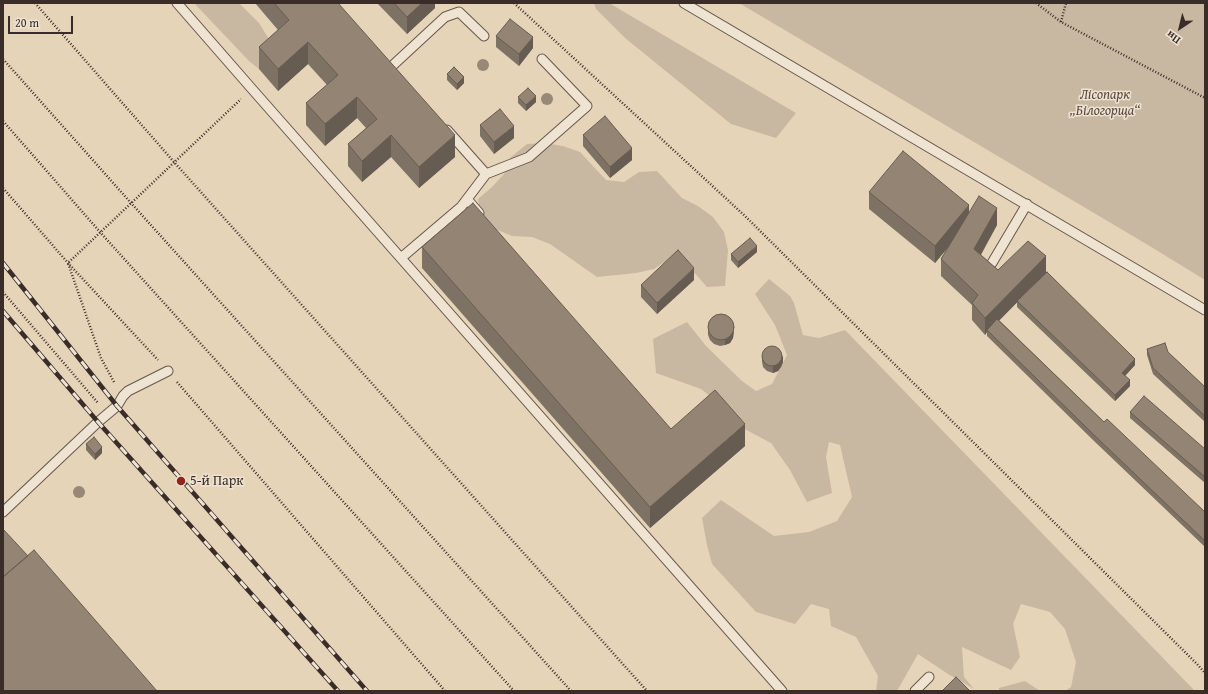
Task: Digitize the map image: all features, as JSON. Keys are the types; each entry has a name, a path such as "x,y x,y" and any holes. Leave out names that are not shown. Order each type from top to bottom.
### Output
{"lane":[{"path":"177,3 782,691"},
{"path":"684,3 1205,310"},
{"path":"391,67 445,17 459,12 484,36"},
{"path":"401,258 461,207 486,174 529,157 587,106 542,59"},
{"path":"438,120 486,174"},
{"path":"467,199 487,222"},
{"path":"992,264 1027,204"},
{"path":"3,512 117,406 122,396 128,391 168,371"},
{"path":"915,691 928,677"}],"path":[{"path":"34,3 174,162 647,691"},
{"path":"514,3 745,216 1198,664 1205,673"},
{"path":"1036,3 1061,22 1205,98"},
{"path":"1061,22 1066,3"},
{"path":"3,59 571,691"},
{"path":"68,263 252,89"},
{"path":"3,122 100,232 514,691"},
{"path":"3,188 68,263 168,371 445,691"},
{"path":"68,263 101,358 122,396"},
{"path":"3,292 107,414"}],"green space":[{"path":"194,3 239,3 259,23 272,44 262,57 259,69 249,61"},
{"path":"594,3 609,3 796,113 776,138 731,124 625,38 596,9"},
{"name":"Лісопарк „Білогорща“","path":"739,3 1205,3 1205,280 1148,245"},
{"path":"545,143 563,146 580,152 606,180 624,182 639,172 657,171 682,198 698,206 713,217 724,232 728,250 725,286 707,287 682,259 669,259 654,269 636,273 597,277 550,244 532,237 512,236 495,229 481,217 478,199 504,174 511,157 527,144"},
{"path":"769,279 790,296 794,303 803,335 819,338 845,330 1195,691 1065,691 1071,687 1076,662 1065,629 1050,612 1021,604 1013,624 1020,657 1011,670 962,647 964,677 974,689 918,654 897,691 876,691 878,676 856,637 831,626 829,609 811,604 795,624 756,612 712,564 702,518 721,500 774,536 809,532 837,521 852,497 840,445 829,442 826,457 832,493 807,502 790,470 771,443 737,425 720,404 701,389 656,373 653,339 687,322 706,346 742,381 756,391 772,384 787,355 775,325 755,294"},
{"path":"1025,681 1040,691 999,691 999,688"}],"building":[{"path":"274,3 338,3 455,135 419,167 391,135 362,161 348,144 377,119 357,97 325,124 306,103 338,75 308,42 278,69 259,47 289,20"},
{"path":"394,3 422,3 407,17"},
{"path":"510,19 533,37 519,54 496,36"},
{"path":"454,67 464,77 457,84 447,74"},
{"path":"528,88 536,96 526,105 518,97"},
{"path":"500,109 514,126 494,142 480,125"},
{"path":"605,116 632,148 610,167 583,135"},
{"path":"903,151 969,205 935,246 869,192"},
{"path":"979,196 997,208 974,249 998,270 1028,241 1046,256 985,318 972,303 978,295 941,259"},
{"path":"473,203 671,429 715,390 745,424 650,507 422,247"},
{"path":"750,238 757,246 738,262 731,254"},
{"path":"678,250 694,268 657,303 641,285"},
{"path":"1047,272 1135,359 1122,373 1130,380 1115,395 1017,301"},
{"path":"721,314 730,318 734,327 730,336 721,340 712,336 708,327 712,318"},
{"path":"997,319 1104,422 1107,419 1205,512 1205,541 987,330"},
{"path":"1165,343 1168,352 1205,387 1205,416 1153,368 1147,349"},
{"path":"772,346 779,349 782,356 779,363 772,366 765,363 762,356 765,349"},
{"path":"1144,396 1205,449 1205,477 1130,412"},
{"path":"94,437 102,447 95,454 86,444"},
{"path":"3,529 28,556 3,577"},
{"path":"34,550 157,691 3,691 3,577"},
{"path":"956,677 970,691 942,691"}],"railway":[{"path":"3,263 117,406 367,691"},
{"path":"3,311 98,422 338,691"}],"place":[{"name":"5-й Парк","path":"181,481"}]}
